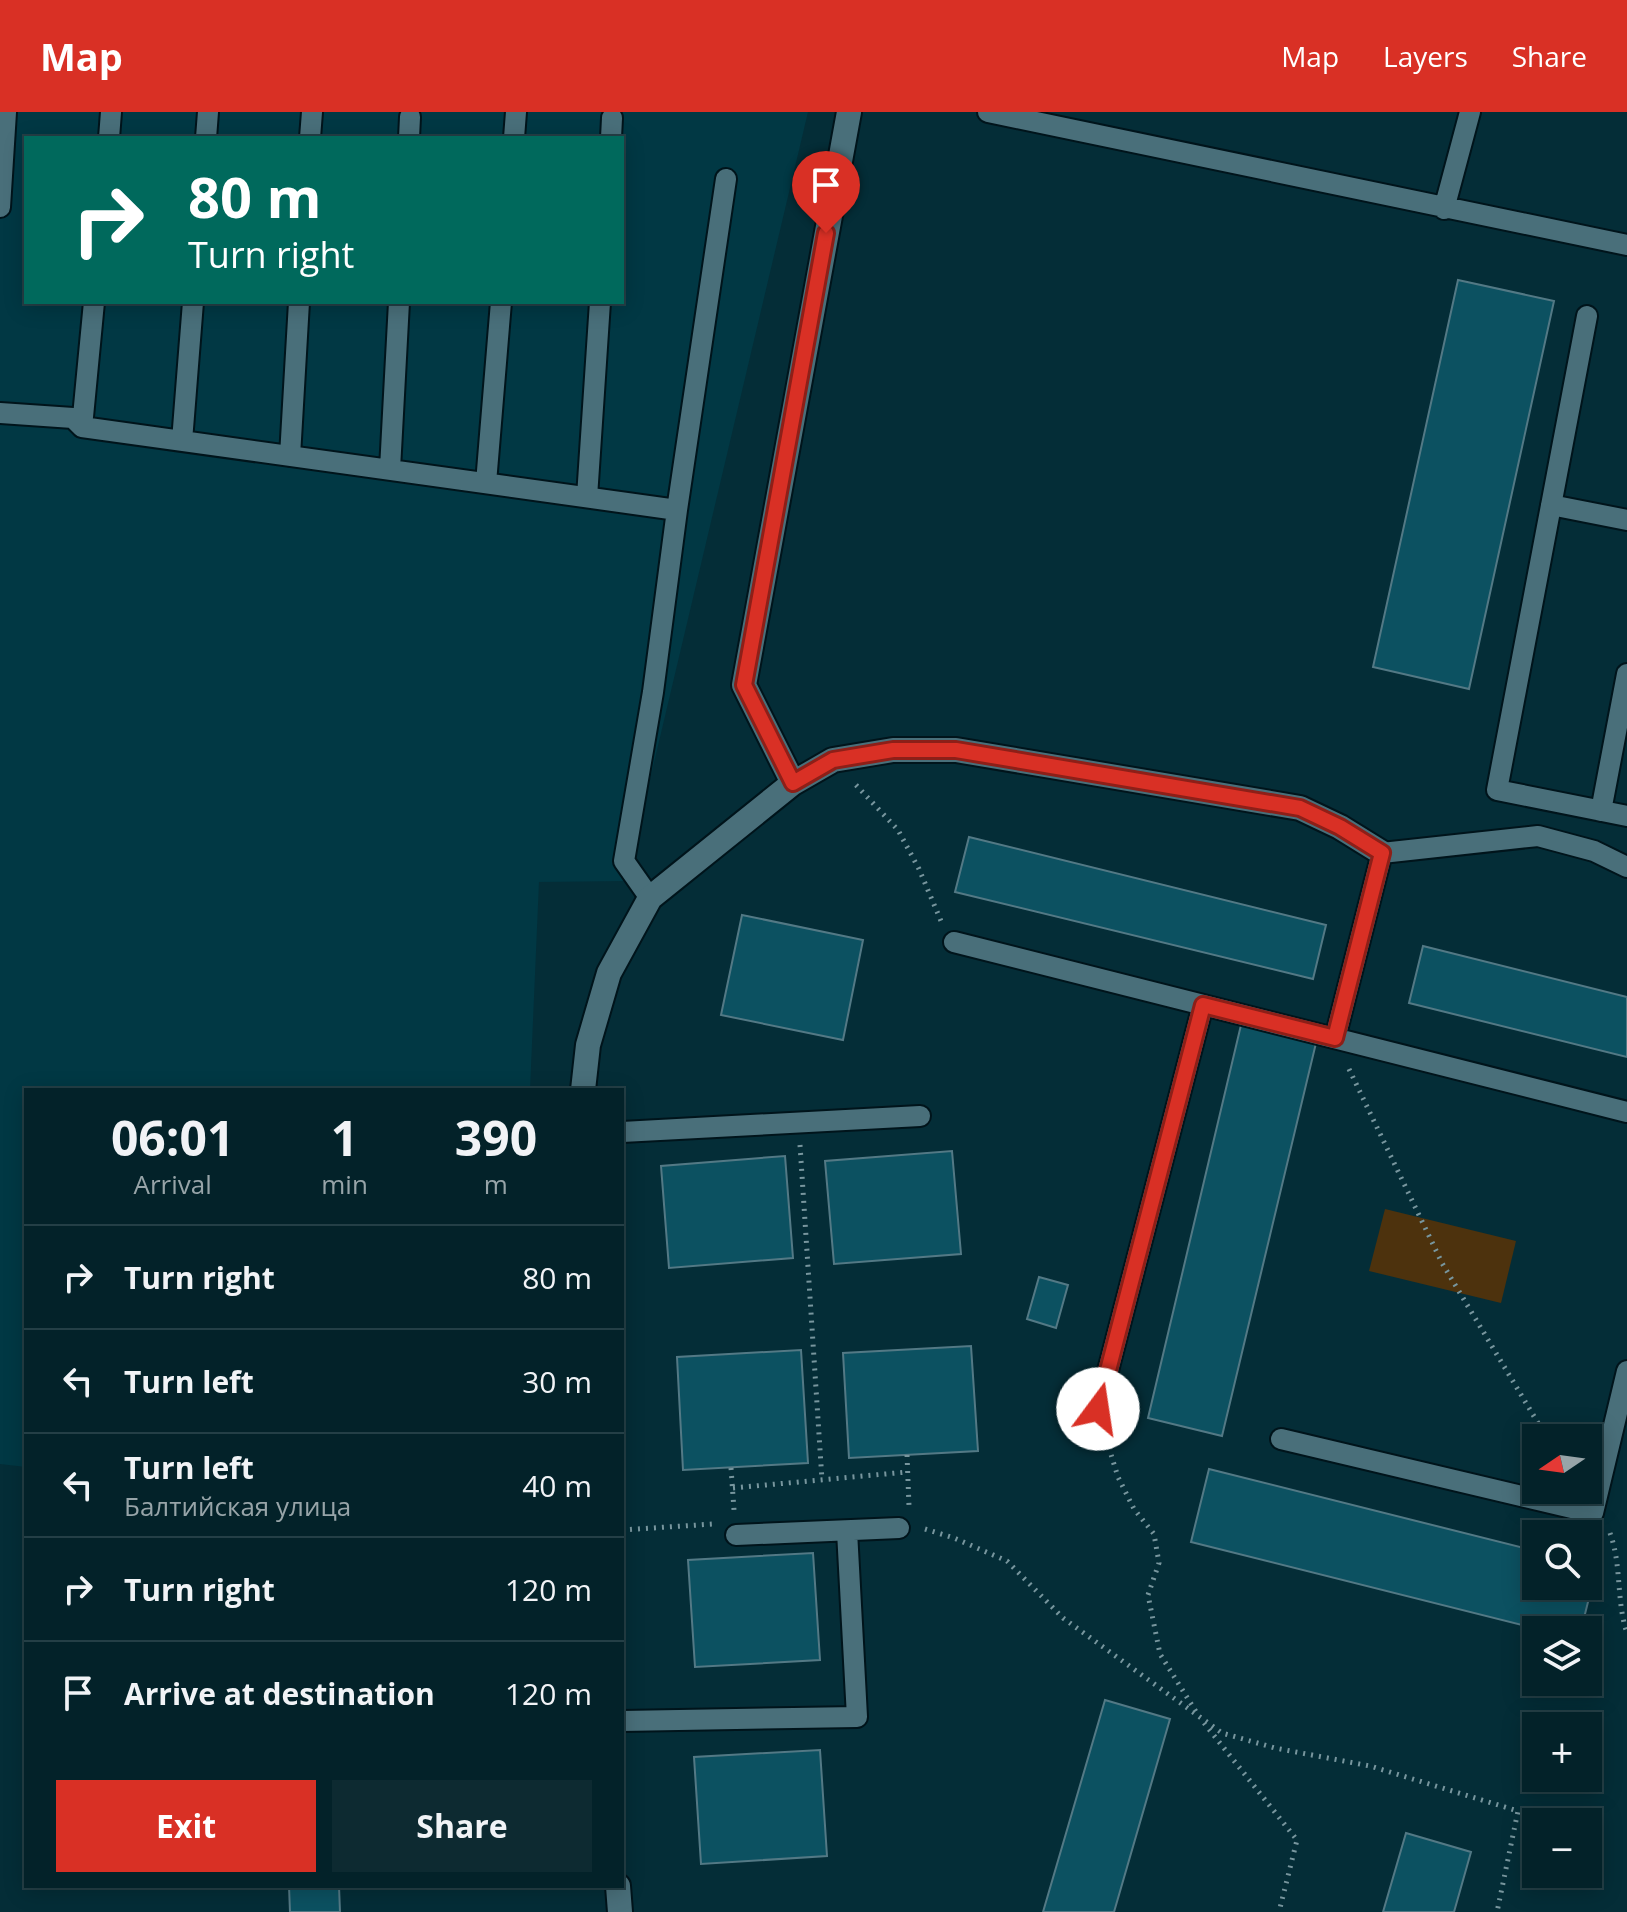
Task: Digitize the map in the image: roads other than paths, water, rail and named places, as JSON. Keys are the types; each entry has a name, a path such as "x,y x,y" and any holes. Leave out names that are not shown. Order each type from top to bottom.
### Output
{"street":[{"path":"793,783 744,685 849,112"},
{"path":"583,1088 588,1045 609,973 650,898 793,783 833,760 893,750 956,750 1300,808 1340,827 1382,853"},
{"path":"618,1888 620,1912"}],"lane":[{"path":"0,207 6,112"},
{"path":"109,136 111,112"},
{"path":"206,136 208,112"},
{"path":"310,136 312,112"},
{"path":"514,136 516,112"},
{"path":"988,112 1627,245"},
{"path":"1444,209 1470,112"},
{"path":"409,136 410,117"},
{"path":"650,898 624,861 653,692 726,179"},
{"path":"82,427 94,304"},
{"path":"182,441 193,304"},
{"path":"290,456 299,304"},
{"path":"390,469 399,304"},
{"path":"486,483 501,304"},
{"path":"587,497 600,304"},
{"path":"1587,316 1497,790 1627,816"},
{"path":"0,413 73,418 82,427 677,510"},
{"path":"1551,505 1627,520"},
{"path":"1601,811 1627,674"},
{"path":"1335,1038 1382,853 1538,836 1594,851 1627,867"},
{"path":"954,942 1627,1112"},
{"path":"1098,1409 1203,1005"},
{"path":"624,1132 920,1116"},
{"path":"1281,1439 1593,1513 1627,1371"},
{"path":"736,1529 847,1531 905,1528"},
{"path":"624,1721 857,1717 847,1531"}]}
